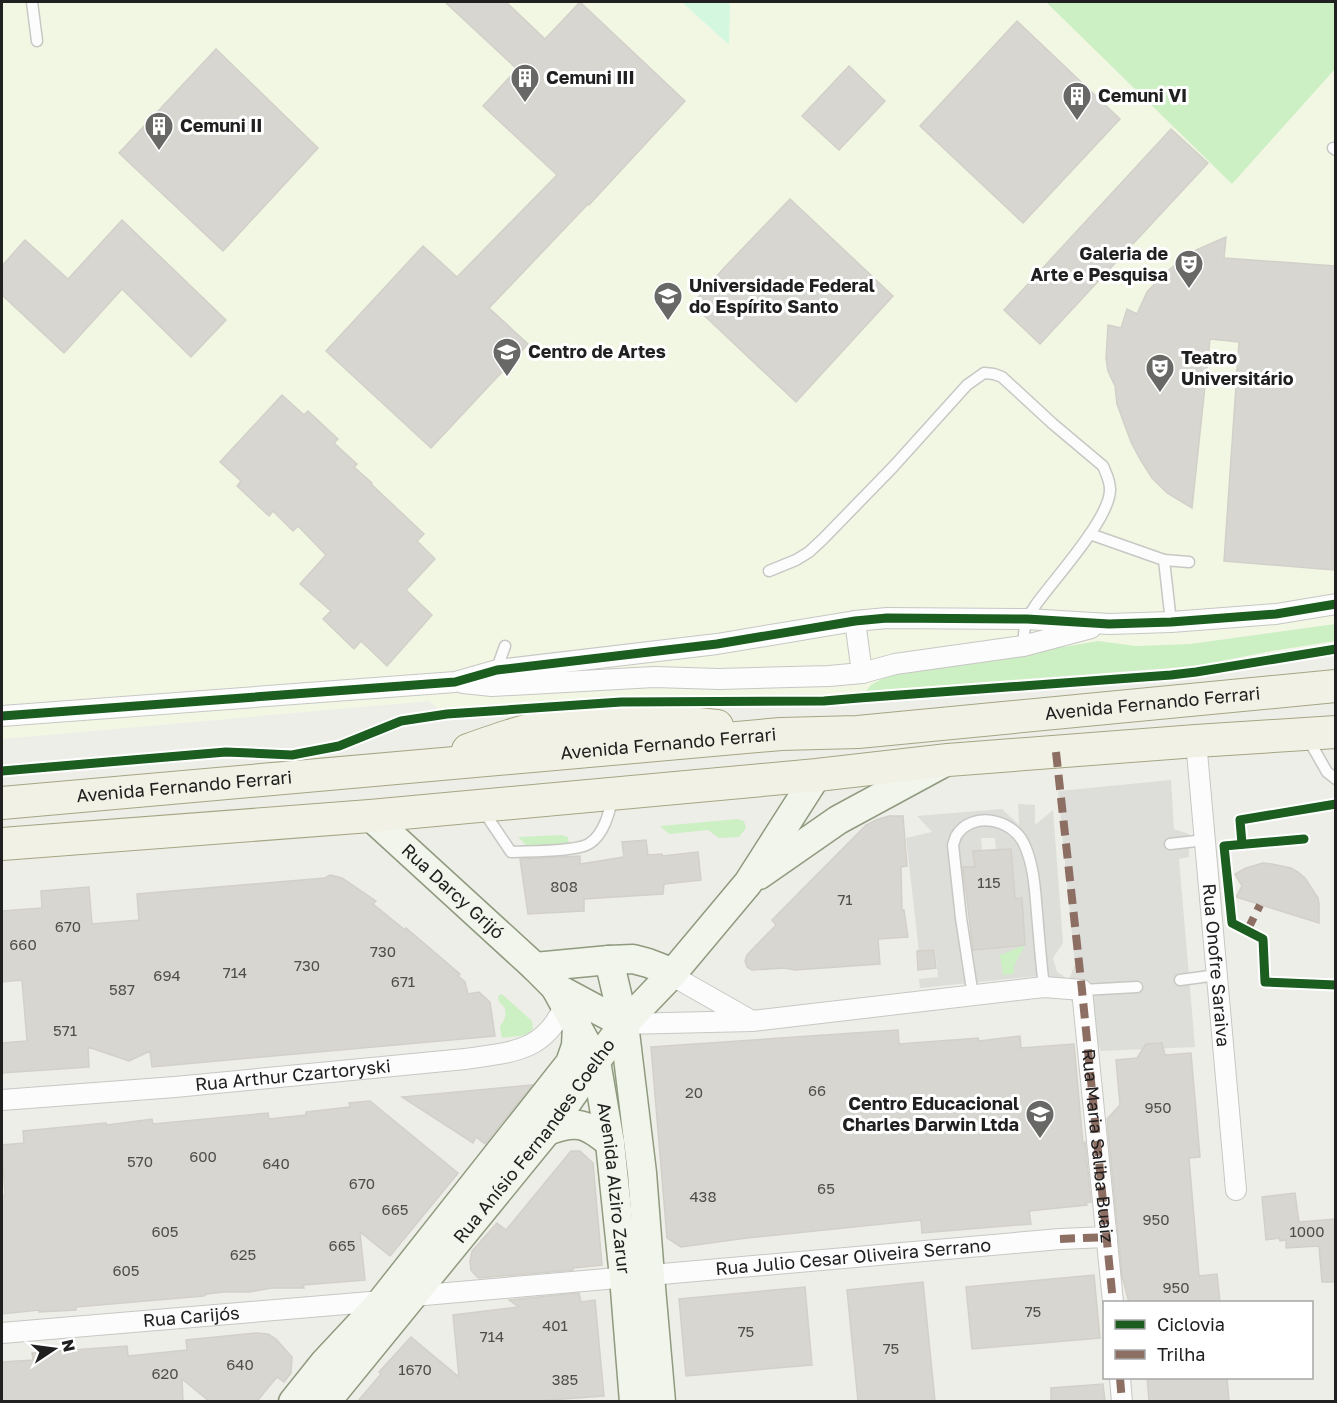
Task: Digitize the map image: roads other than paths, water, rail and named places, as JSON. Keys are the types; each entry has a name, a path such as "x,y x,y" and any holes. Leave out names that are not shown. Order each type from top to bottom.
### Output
{"main road":[{"name":"Avenida Fernando Ferrari","path":"2,803 425,765 514,734 553,725 602,719 658,719 781,734 858,732 1335,687"},
{"name":"Avenida Fernando Ferrari","path":"2,844 370,816 817,775 948,760 1320,733"},
{"path":"781,734 808,752 815,762 817,775"}],"street":[{"path":"2,716 494,678 855,621 887,618 1027,619 1109,624 1276,614 1335,604"},
{"path":"855,621 861,673"},
{"path":"494,678 719,679 829,676 861,673 895,664 1023,646 1109,624"},
{"path":"717,644 719,679"},
{"name":"Rua Onofre Saraiva","path":"1196,741 1236,1190"},
{"name":"Rua Anísio Fernandes Coelho","path":"748,882 838,820 948,760"},
{"name":"Rua Anísio Fernandes Coelho","path":"314,1396 413,1296 547,1131 624,1024 670,975 748,882 817,775"},
{"name":"Rua Darcy Grijó","path":"370,816 535,967 566,1005 624,1024"},
{"path":"535,967 633,959 661,968 752,1021"},
{"name":"Avenida Alziro Zarur","path":"609,960 624,1024 642,1173 634,1401"},
{"path":"624,1024 752,1021 1044,987 1082,990"},
{"name":"Rua Maria Saliba Buaiz","path":"1082,990 1113,1301"},
{"name":"Rua Anísio Fernandes Coelho","path":"314,1396 382,1301 570,1063 576,1046 566,1005"},
{"name":"Avenida Alziro Zarur","path":"566,1005 596,1060 661,1401"},
{"name":"Rua Arthur Czartoryski","path":"2,1100 198,1085 465,1059 511,1052 530,1046 548,1033 566,1005"},
{"path":"547,1131 564,1125 589,1127 610,1143"},
{"name":"Rua Julio Cesar Oliveira Serrano","path":"637,1276 1060,1239 1107,1237"},
{"path":"413,1296 637,1276"},
{"name":"Rua Carijós","path":"2,1333 382,1301"},
{"path":"1120,1379 1122,1401"}],"lane":[{"path":"32,2 37,41"},
{"path":"769,571 796,560 816,546 893,467 967,385 984,373 994,374 1002,377 1103,466 1110,489 1102,514 1027,619 1023,646"},
{"path":"1089,534 1164,560 1189,561"},
{"path":"1164,560 1171,622"},
{"path":"494,678 505,646"},
{"path":"1320,733 1327,772 1335,779"},
{"path":"480,806 511,852 581,848 592,843 603,828 614,794"},
{"path":"973,996 953,845 956,835 975,822 992,821 1006,825 1017,832 1024,844 1034,881 1044,987"},
{"path":"1170,844 1204,840"},
{"path":"1180,980 1217,975"},
{"path":"1082,990 1137,987"}],"place":[{"name":"Cemuni III","path":"525,104"},
{"name":"Cemuni VI","path":"1077,122"},
{"name":"Cemuni II","path":"159,152"},
{"name":"Galeria de Arte e Pesquisa","path":"1189,290"},
{"name":"Universidade Federal do Espírito Santo","path":"668,322"},
{"name":"Centro de Artes","path":"507,378"},
{"name":"Teatro Universitário","path":"1160,394"},
{"name":"Centro Educacional Charles Darwin Ltda","path":"1040,1140"}]}
